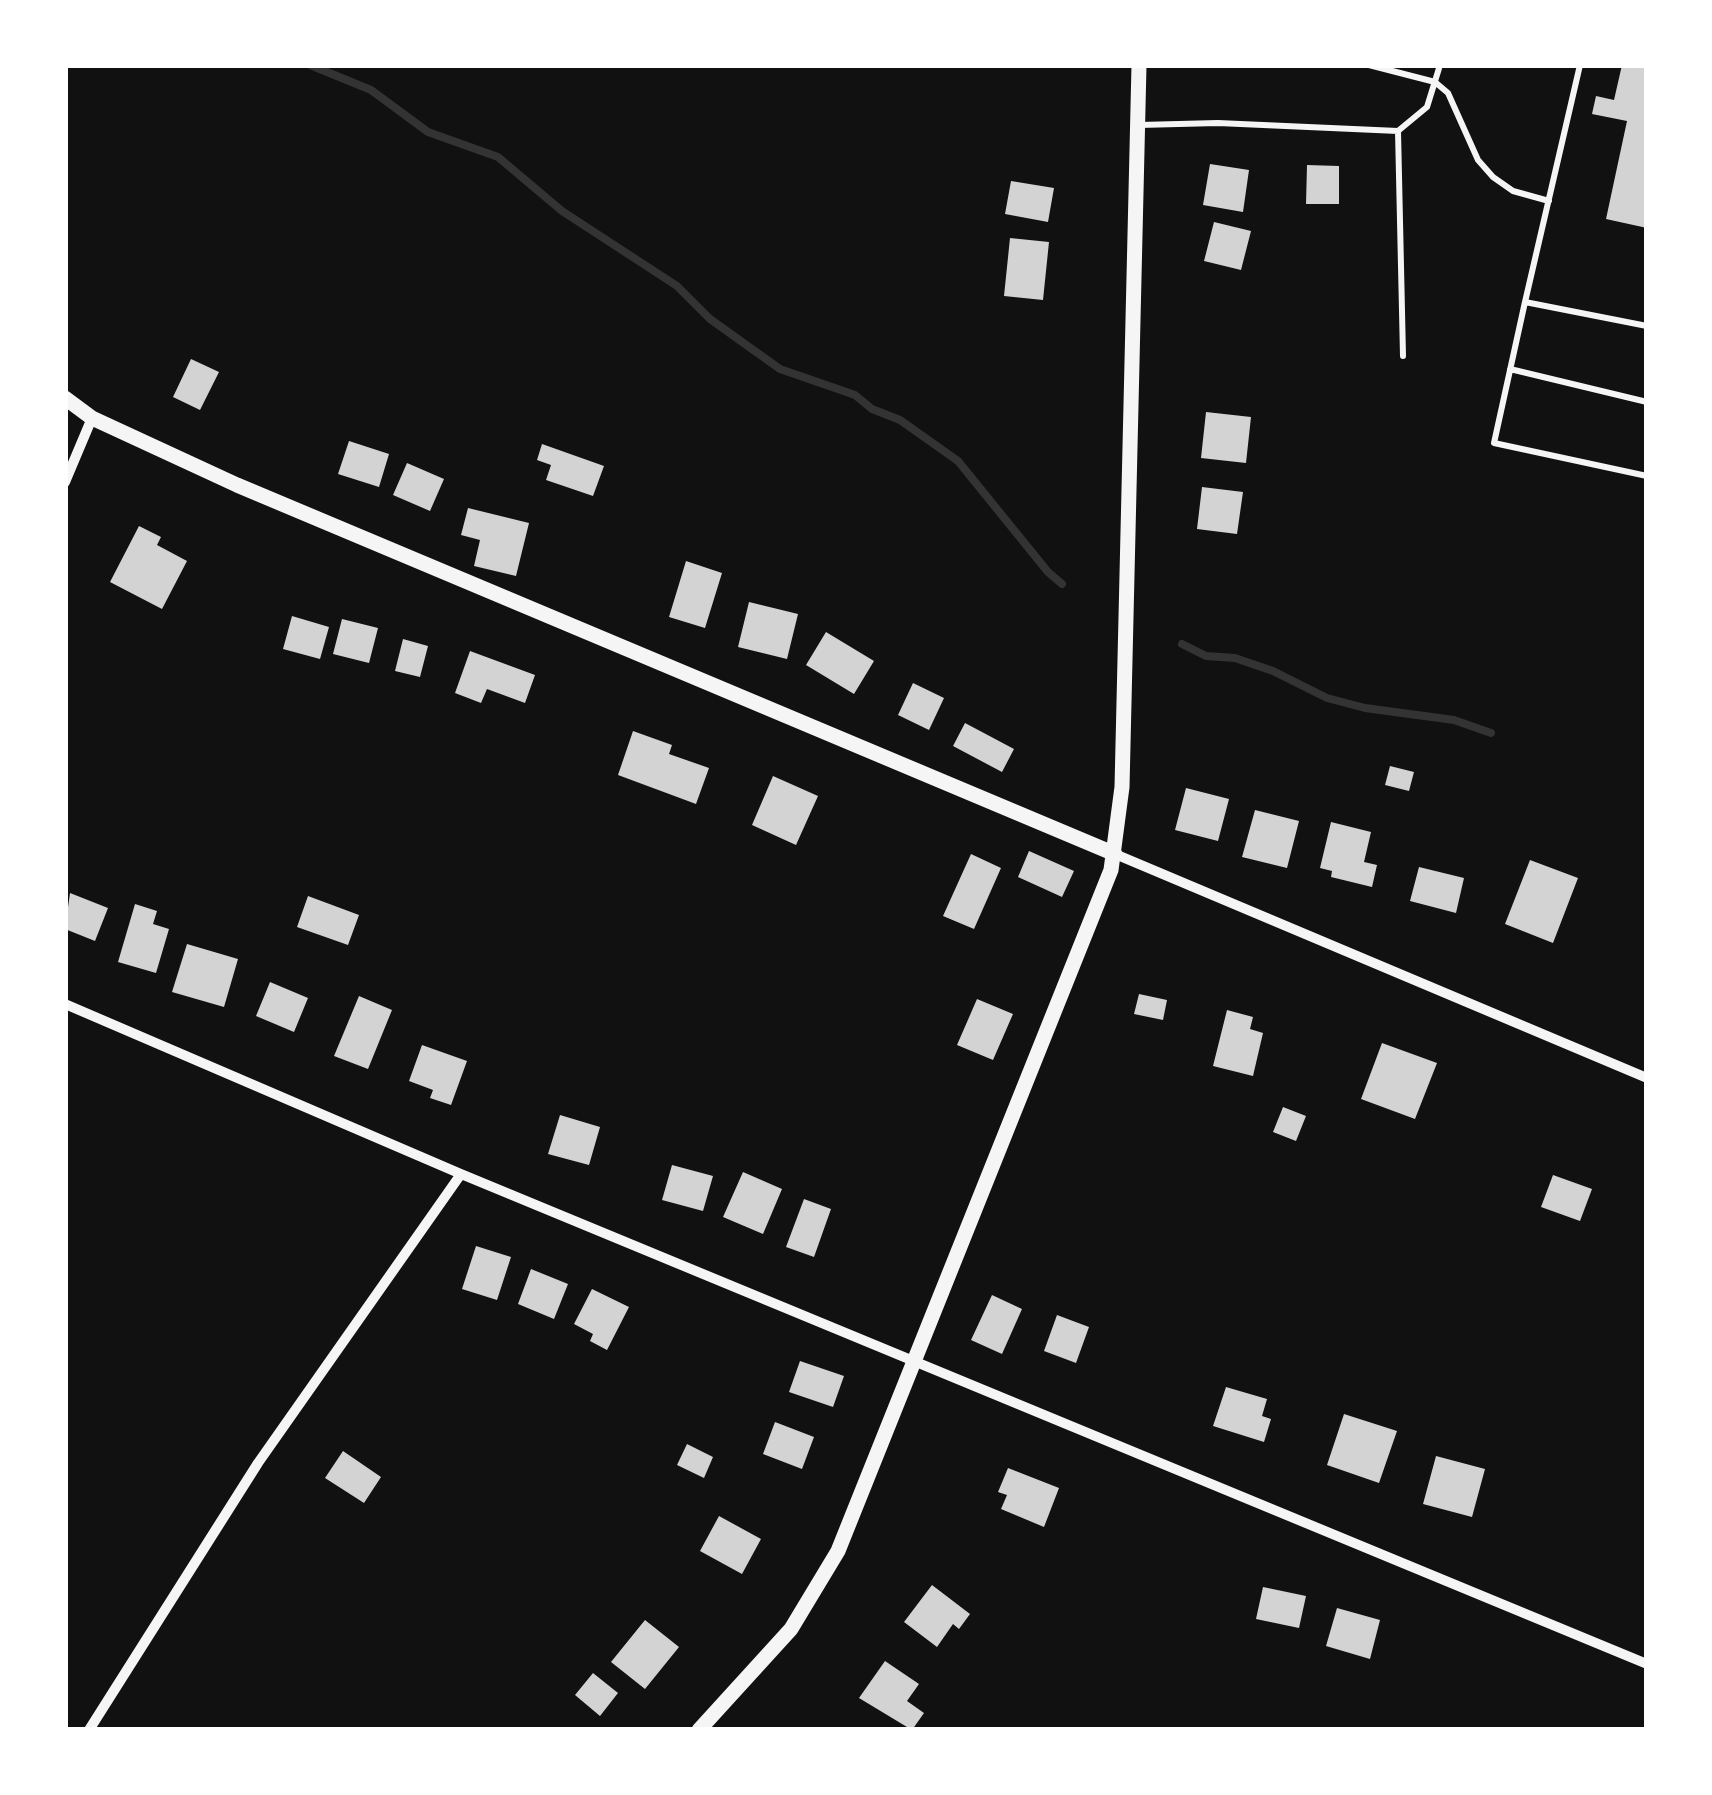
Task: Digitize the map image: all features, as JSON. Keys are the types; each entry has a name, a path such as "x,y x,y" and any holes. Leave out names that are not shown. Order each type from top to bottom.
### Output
{"street":[{"path":"699,1730 791,1629 821,1584 1066,992 1115,854 1122,787 1138,65"},
{"path":"65,398 92,418 237,485 1647,1078"},
{"path":"65,482 92,418"},
{"path":"65,1004 460,1174 917,1359 1647,1664"},
{"path":"89,1730 258,1463 460,1174"}],"lane":[{"path":"1369,65 1434,82 1448,94 1478,160 1493,177 1512,190 1549,201"},
{"path":"1138,126 1218,122 1398,131 1427,107 1440,65"},
{"path":"1580,65 1494,443 1647,476"},
{"path":"1398,131 1403,356"},
{"path":"1525,302 1647,326"},
{"path":"1510,369 1647,402"}],"building":[{"path":"1622,65 1647,65 1647,228 1606,219 1627,121 1592,114 1596,96 1614,100"},
{"path":"1210,164 1249,170 1243,212 1203,205"},
{"path":"1307,165 1339,166 1339,204 1306,204"},
{"path":"1011,181 1054,188 1048,222 1005,214"},
{"path":"1214,222 1251,231 1241,270 1204,261"},
{"path":"1010,238 1049,242 1043,300 1004,296"},
{"path":"191,359 219,372 200,410 173,397"},
{"path":"1206,412 1251,417 1246,463 1201,458"},
{"path":"349,441 389,454 379,487 338,474"},
{"path":"542,444 604,466 593,496 546,480 551,465 537,460"},
{"path":"407,463 444,479 430,511 393,495"},
{"path":"1202,487 1243,492 1237,534 1197,529"},
{"path":"468,508 529,523 516,576 474,566 480,540 461,535"},
{"path":"139,526 161,537 157,545 187,561 162,609 110,582"},
{"path":"686,561 722,573 705,628 669,617"},
{"path":"749,602 798,614 787,659 738,647"},
{"path":"292,616 329,627 320,659 283,649"},
{"path":"342,619 378,628 369,663 333,654"},
{"path":"826,632 874,661 854,694 806,665"},
{"path":"403,639 428,646 420,677 395,671"},
{"path":"470,651 535,675 525,703 487,689 481,703 455,693"},
{"path":"913,683 944,698 929,730 898,715"},
{"path":"965,723 1014,749 1002,772 953,746"},
{"path":"633,731 672,745 669,754 709,768 696,804 618,775"},
{"path":"1390,766 1414,772 1409,791 1385,785"},
{"path":"773,776 818,796 796,845 752,825"},
{"path":"1186,788 1229,799 1218,841 1175,830"},
{"path":"1255,810 1299,821 1287,868 1242,857"},
{"path":"1331,822 1371,832 1364,862 1377,865 1372,887 1331,877 1332,871 1320,868"},
{"path":"1029,851 1074,871 1062,897 1018,877"},
{"path":"971,854 1001,868 974,929 943,916"},
{"path":"1530,860 1578,878 1553,943 1505,924"},
{"path":"1419,867 1464,878 1456,913 1410,901"},
{"path":"70,893 108,908 95,941 65,929"},
{"path":"308,896 359,915 348,945 297,927"},
{"path":"135,904 157,911 153,924 169,929 156,973 118,962"},
{"path":"187,944 238,959 224,1007 172,992"},
{"path":"270,982 308,998 294,1032 256,1016"},
{"path":"1139,994 1167,1000 1163,1020 1134,1014"},
{"path":"359,996 392,1010 368,1069 334,1056"},
{"path":"977,999 1013,1014 993,1060 957,1045"},
{"path":"1227,1010 1253,1017 1250,1029 1263,1033 1253,1076 1213,1066"},
{"path":"1382,1043 1437,1063 1415,1119 1361,1099"},
{"path":"422,1045 467,1061 451,1105 430,1098 433,1090 409,1081"},
{"path":"1283,1107 1306,1116 1296,1141 1273,1132"},
{"path":"560,1115 600,1127 589,1165 548,1154"},
{"path":"672,1165 713,1176 703,1211 662,1200"},
{"path":"743,1172 782,1189 763,1234 723,1217"},
{"path":"1553,1175 1592,1189 1580,1221 1541,1207"},
{"path":"804,1199 831,1209 814,1257 786,1247"},
{"path":"476,1246 511,1257 497,1300 462,1289"},
{"path":"531,1269 568,1284 554,1319 518,1304"},
{"path":"592,1289 629,1307 607,1350 590,1341 593,1334 574,1324"},
{"path":"992,1295 1022,1309 1002,1354 971,1340"},
{"path":"1057,1315 1089,1327 1076,1363 1044,1351"},
{"path":"800,1361 844,1376 833,1407 789,1392"},
{"path":"1226,1387 1267,1399 1262,1416 1271,1419 1264,1442 1213,1426"},
{"path":"1344,1414 1397,1431 1379,1483 1327,1465"},
{"path":"775,1422 814,1437 802,1469 763,1454"},
{"path":"687,1444 713,1457 704,1478 677,1465"},
{"path":"343,1451 381,1477 364,1503 325,1478"},
{"path":"1436,1456 1485,1469 1472,1517 1423,1504"},
{"path":"1008,1468 1059,1488 1044,1527 1001,1509 1007,1495 998,1492"},
{"path":"719,1516 761,1539 742,1574 700,1551"},
{"path":"932,1585 970,1614 959,1629 953,1624 937,1647 904,1622"},
{"path":"1263,1587 1306,1596 1299,1628 1256,1619"},
{"path":"1337,1608 1380,1620 1370,1659 1326,1646"},
{"path":"645,1620 679,1647 645,1689 611,1662"},
{"path":"885,1661 919,1684 907,1701 924,1713 912,1730 859,1698"},
{"path":"593,1673 618,1693 600,1716 575,1695"}],"waterway":[{"path":"310,65 371,90 428,132 498,157 562,211 677,286 710,319 780,369 855,395 872,409 900,420 958,461 1062,584"},
{"path":"1182,644 1206,656 1235,658 1273,671 1327,698 1365,708 1454,720 1491,733"}]}
